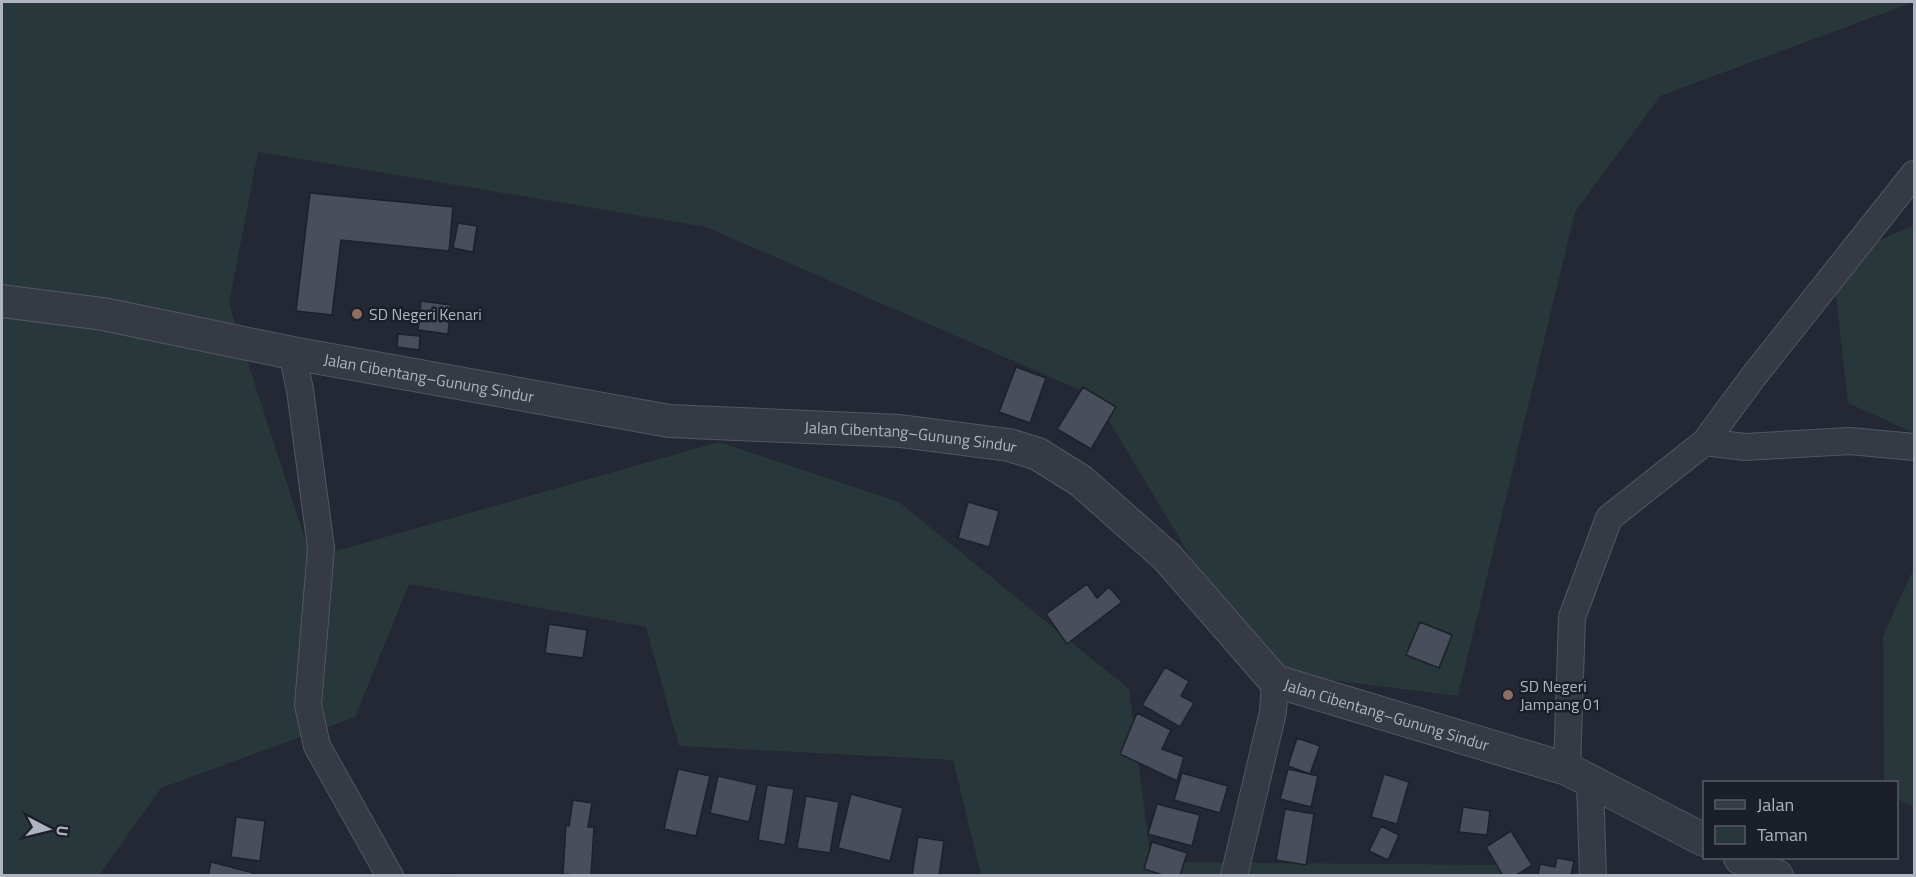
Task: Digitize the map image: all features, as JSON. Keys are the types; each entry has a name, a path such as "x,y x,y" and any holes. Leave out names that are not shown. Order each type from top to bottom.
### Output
{"street":[{"path":"1593,876 1578,776 1572,617 1609,518 1705,442 1753,377 1914,174"},
{"name":"Jalan Cibentang–Gunung Sindur","path":"2,301 103,314 292,353 669,421 900,431 1009,445 1038,454 1081,481 1167,557 1275,681 1578,776 1703,839"},
{"path":"292,353 300,390 321,548 308,705 317,746 390,876"},
{"path":"1705,442 1745,447 1850,441 1914,447"},
{"path":"1234,876 1273,712 1275,681"},
{"path":"1742,859 1777,876"}],"green space":[{"path":"2,2 1914,2 1660,96 1575,212 1458,696 1259,671 1094,396 706,227 258,152 229,304 311,558 719,442 899,502 1129,689 1151,862 1508,865 1508,875 981,875 953,760 679,746 646,627 409,584 355,717 161,788 99,875 2,876"},
{"path":"1914,225 1914,433 1848,403 1832,262"},
{"path":"1914,568 1914,808 1898,799 1898,781 1884,781 1883,636"}],"building":[{"path":"310,193 453,207 449,251 341,240 332,315 296,311"},
{"path":"458,223 477,226 473,252 453,248"},
{"path":"421,301 451,305 448,334 418,330"},
{"path":"398,334 420,336 419,350 397,347"},
{"path":"1016,367 1046,378 1030,423 999,412"},
{"path":"1083,387 1116,407 1091,449 1057,429"},
{"path":"968,502 999,511 989,547 958,538"},
{"path":"1087,584 1097,598 1109,587 1122,602 1067,644 1046,614"},
{"path":"1420,622 1452,635 1439,668 1406,655"},
{"path":"549,624 587,630 583,658 545,653"},
{"path":"1165,667 1189,681 1181,696 1194,703 1180,727 1142,705"},
{"path":"1137,713 1171,730 1162,749 1184,757 1177,781 1120,754"},
{"path":"1297,738 1320,746 1310,774 1288,766"},
{"path":"678,769 710,776 696,836 664,829"},
{"path":"1288,769 1318,776 1311,807 1280,799"},
{"path":"1182,773 1228,786 1220,813 1174,800"},
{"path":"1384,774 1409,782 1397,824 1371,817"},
{"path":"718,776 757,785 749,822 710,813"},
{"path":"767,785 794,789 785,845 758,840"},
{"path":"851,794 903,808 890,861 838,848"},
{"path":"806,796 839,802 830,853 797,848"},
{"path":"573,800 592,803 588,827 594,827 591,876 563,874 566,825 569,826"},
{"path":"1157,804 1200,815 1192,846 1148,834"},
{"path":"1463,807 1490,811 1487,835 1459,832"},
{"path":"1285,809 1314,814 1306,865 1276,860"},
{"path":"236,817 265,821 260,861 231,857"},
{"path":"1381,826 1399,835 1388,860 1369,851"},
{"path":"1511,831 1532,865 1515,876 1503,876 1486,847"},
{"path":"918,837 944,841 939,876 912,876"},
{"path":"1152,842 1187,853 1180,876 1166,876 1144,869"},
{"path":"1557,858 1574,861 1571,876 1538,876 1540,864 1555,867"},
{"path":"211,862 254,873 254,876 208,876"},
{"path":"444,874 482,876 444,876"}],"place":[{"name":"SD Negeri Kenari","path":"357,314"},
{"name":"SD Negeri Jampang 01","path":"1508,695"}]}
